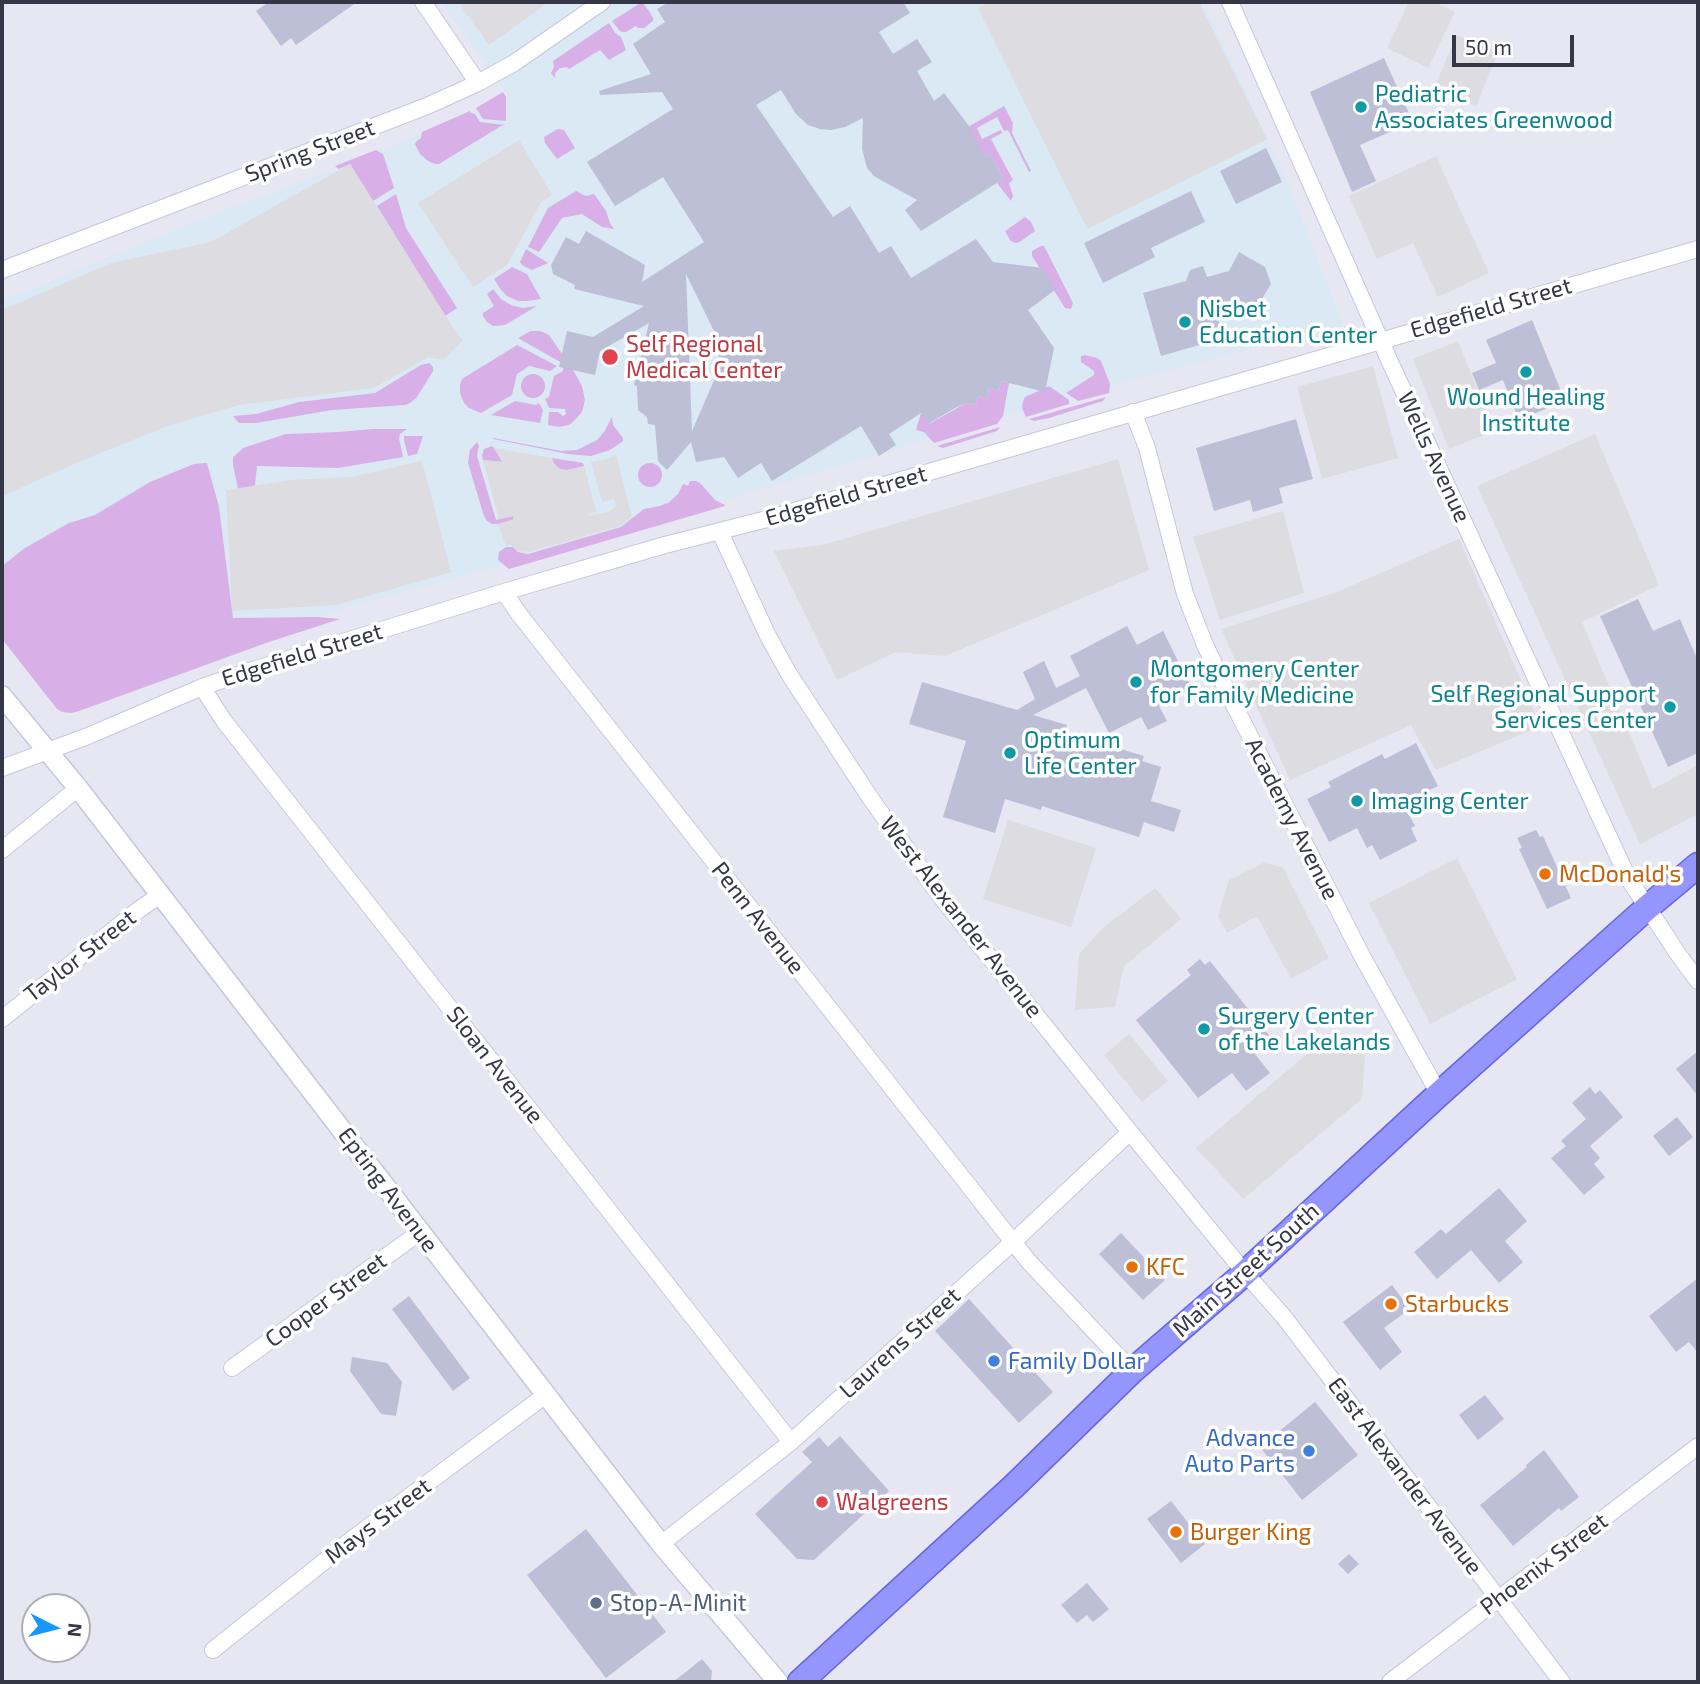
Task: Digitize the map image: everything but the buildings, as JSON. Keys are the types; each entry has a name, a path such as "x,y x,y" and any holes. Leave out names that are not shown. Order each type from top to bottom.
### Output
{"main road":[{"name":"Main Street South","path":"800,1682 1013,1487 1132,1371 1245,1273 1439,1094 1698,865"}],"street":[{"path":"423,2 478,83"},
{"name":"Spring Street","path":"2,270 427,106 514,63 603,2"},
{"name":"Wells Avenue","path":"1236,3 1381,340 1628,878 1698,981"},
{"name":"Edgefield Street","path":"2,768 88,736 202,687 504,592 1698,249"},
{"name":"Academy Avenue","path":"1133,412 1147,448 1185,594 1205,645 1363,958 1439,1094"},
{"name":"West Alexander Avenue","path":"720,532 767,634 789,674 871,799 941,897 1245,1273"},
{"name":"Penn Avenue","path":"504,592 1013,1242 1132,1371"},
{"name":"Sloan Avenue","path":"202,687 232,732 791,1441"},
{"name":"Epting Avenue","path":"2,696 78,788 661,1544 778,1682"},
{"path":"2,850 78,788"},
{"name":"Taylor Street","path":"2,1019 160,895"},
{"name":"Laurens Street","path":"661,1544 791,1441 1013,1242 1130,1132"},
{"name":"Cooper Street","path":"232,1368 420,1232"},
{"name":"East Alexander Avenue","path":"1245,1273 1284,1317 1562,1682"},
{"name":"Mays Street","path":"213,1650 351,1540 547,1394"},
{"name":"Phoenix Street","path":"1390,1682 1698,1446"}],"shaded area":[{"name":"Self Regional Medical Center","path":"441,2 1204,2 1291,191 1343,325 1095,390 519,561 348,607 193,657 2,635 2,301 209,216 350,164 507,95"},
{"path":"458,2 549,2 489,45"},
{"path":"642,2 653,21 644,28 636,26 626,32 619,30 612,21"},
{"path":"991,2 1199,2 1267,139 1087,229 978,8"},
{"path":"1409,2 1434,2 1455,12 1428,68 1387,48"},
{"path":"609,23 621,37 626,50 609,60 600,50 569,69 560,68 555,73 555,78 551,73 553,61"},
{"path":"1457,35 1498,53 1476,106 1434,88"},
{"path":"503,92 506,97 506,121 483,119 476,108"},
{"path":"1004,106 1013,123 1012,133 1031,171 1029,172 1008,130 1004,131 997,117 977,128 982,139 1001,130 1002,133 991,139 1013,180 1009,183 1013,196 1011,201 997,183 1003,179 990,154 983,158 968,127"},
{"path":"470,111 480,122 505,125 439,164 428,161 420,154 415,144 421,138 422,132"},
{"path":"558,129 564,130 575,148 557,159 545,143 544,137"},
{"path":"519,140 552,195 541,202 507,265 473,287 418,203"},
{"path":"376,150 383,154 394,188 373,201 350,164 339,169 335,166"},
{"path":"1436,156 1489,273 1438,297 1413,243 1377,259 1349,196"},
{"path":"350,164 463,340 443,360 428,357 374,388 239,405 170,425 2,496 2,310 111,263 211,242"},
{"path":"576,191 586,196 594,194 614,229 602,227 582,214 571,216 562,218 539,252 528,247 548,208"},
{"path":"396,194 406,228 457,308 445,316 377,206"},
{"path":"1025,217 1035,231 1017,243 1013,242 1005,231"},
{"path":"1044,246 1073,303 1071,309 1065,308 1032,256 1032,251"},
{"path":"526,249 548,263 532,270 522,265 520,262"},
{"path":"512,267 527,274 541,299 518,301 501,290 494,279"},
{"path":"493,289 501,299 511,305 523,308 537,306 505,325 493,326 487,322 483,313 494,306 487,294"},
{"path":"531,331 549,335 582,386 585,400 582,412 569,425 548,425 549,412 558,412 563,416 566,414 565,409 549,408 545,399 549,397 554,376 563,371 563,367 560,362 518,338"},
{"path":"1458,341 1494,431 1449,449 1413,359"},
{"path":"517,345 557,366 550,371 529,366 517,374 512,395 481,413 469,408 460,393 462,379"},
{"path":"1081,356 1101,361 1110,384 1109,393 1078,401 1066,393 1094,375 1094,371 1081,362"},
{"path":"429,363 433,371 417,397 405,405 332,410 256,423 239,423 233,416 256,414 299,402 375,393 421,365"},
{"path":"1373,366 1398,458 1322,479 1297,387"},
{"path":"533,374 541,378 545,386 541,394 533,398 525,394 521,386 525,378"},
{"path":"1001,381 1009,383 1003,416 997,424 934,443 924,432 916,430 921,413 929,424 966,403 976,405 978,396 987,398 989,388 999,391"},
{"path":"1049,386 1069,400 1069,404 1026,417 1022,408 1025,397"},
{"path":"1106,397 1103,401 1049,418 1034,421 1029,419"},
{"path":"515,401 536,405 539,403 543,410 540,423 491,415"},
{"path":"612,417 613,425 623,441 610,450 591,456 568,454 493,439 561,451 577,450 597,440"},
{"path":"1000,427 997,431 943,448 937,446"},
{"path":"407,429 399,438 403,457 338,468 257,466 249,541 233,457 243,448 286,434"},
{"path":"1595,434 1659,585 1582,622 1653,789 1698,765 1698,814 1640,844 1477,486"},
{"path":"404,436 423,436 417,454 408,456"},
{"path":"477,442 477,456 496,520 513,516 514,520 492,524 486,520 468,463 470,450"},
{"path":"492,446 503,462 483,460 484,449"},
{"path":"494,448 552,458 554,464 566,471 584,466 596,511 586,516 609,512 617,506 614,499 602,502 591,462 616,454 632,517 620,526 529,552 518,551 511,545 506,546 498,524 514,519 513,516 499,519 483,460 502,462"},
{"path":"552,458 583,463 584,466 560,469"},
{"path":"1118,459 1149,570 945,656 896,652 837,680 774,551 822,545"},
{"path":"422,461 451,572 336,605 232,611 226,490 292,480 351,477"},
{"path":"207,463 219,507 233,618 340,619 79,711 62,712 2,639 2,566 25,548 69,523 95,515 150,482 194,464"},
{"path":"650,463 658,467 662,475 658,483 650,487 642,483 638,475 642,467"},
{"path":"690,481 701,484 715,500 725,506 509,569 498,560 499,552 506,547 513,547 518,552 528,554 621,527 644,509 668,503 678,494 683,484 688,486"},
{"path":"1283,511 1304,593 1220,620 1193,537"},
{"path":"1459,539 1541,726 1436,770 1411,725 1290,780 1221,629 1337,592"},
{"path":"1008,820 1096,848 1071,927 983,899"},
{"path":"1457,858 1517,979 1430,1024 1369,903"},
{"path":"1265,862 1283,868 1329,958 1291,979 1257,916 1227,933 1218,916 1229,880"},
{"path":"1155,888 1181,919 1124,966 1115,1007 1075,1010 1079,954 1104,927"},
{"path":"1129,1034 1168,1081 1142,1102 1104,1055"},
{"path":"1326,1038 1366,1039 1362,1099 1243,1199 1196,1148"}],"place":[{"name":"Pediatric Associates Greenwood","path":"1361,107"},
{"name":"Nisbet Education Center","path":"1185,322"},
{"name":"Self Regional Medical Center","path":"610,357"},
{"name":"Wound Healing Institute","path":"1526,372"},
{"name":"Montgomery Center for Family Medicine","path":"1136,682"},
{"name":"Self Regional Support Services Center","path":"1670,707"},
{"name":"Optimum Life Center","path":"1010,753"},
{"name":"Imaging Center","path":"1357,801"},
{"name":"McDonald's","path":"1545,874"},
{"name":"Surgery Center of the Lakelands","path":"1204,1029"},
{"name":"KFC","path":"1132,1267"},
{"name":"Starbucks","path":"1391,1304"},
{"name":"Family Dollar","path":"994,1361"},
{"name":"Advance Auto Parts","path":"1309,1451"},
{"name":"Walgreens","path":"822,1502"},
{"name":"Burger King","path":"1176,1532"},
{"name":"Stop-A-Minit","path":"596,1603"}]}
